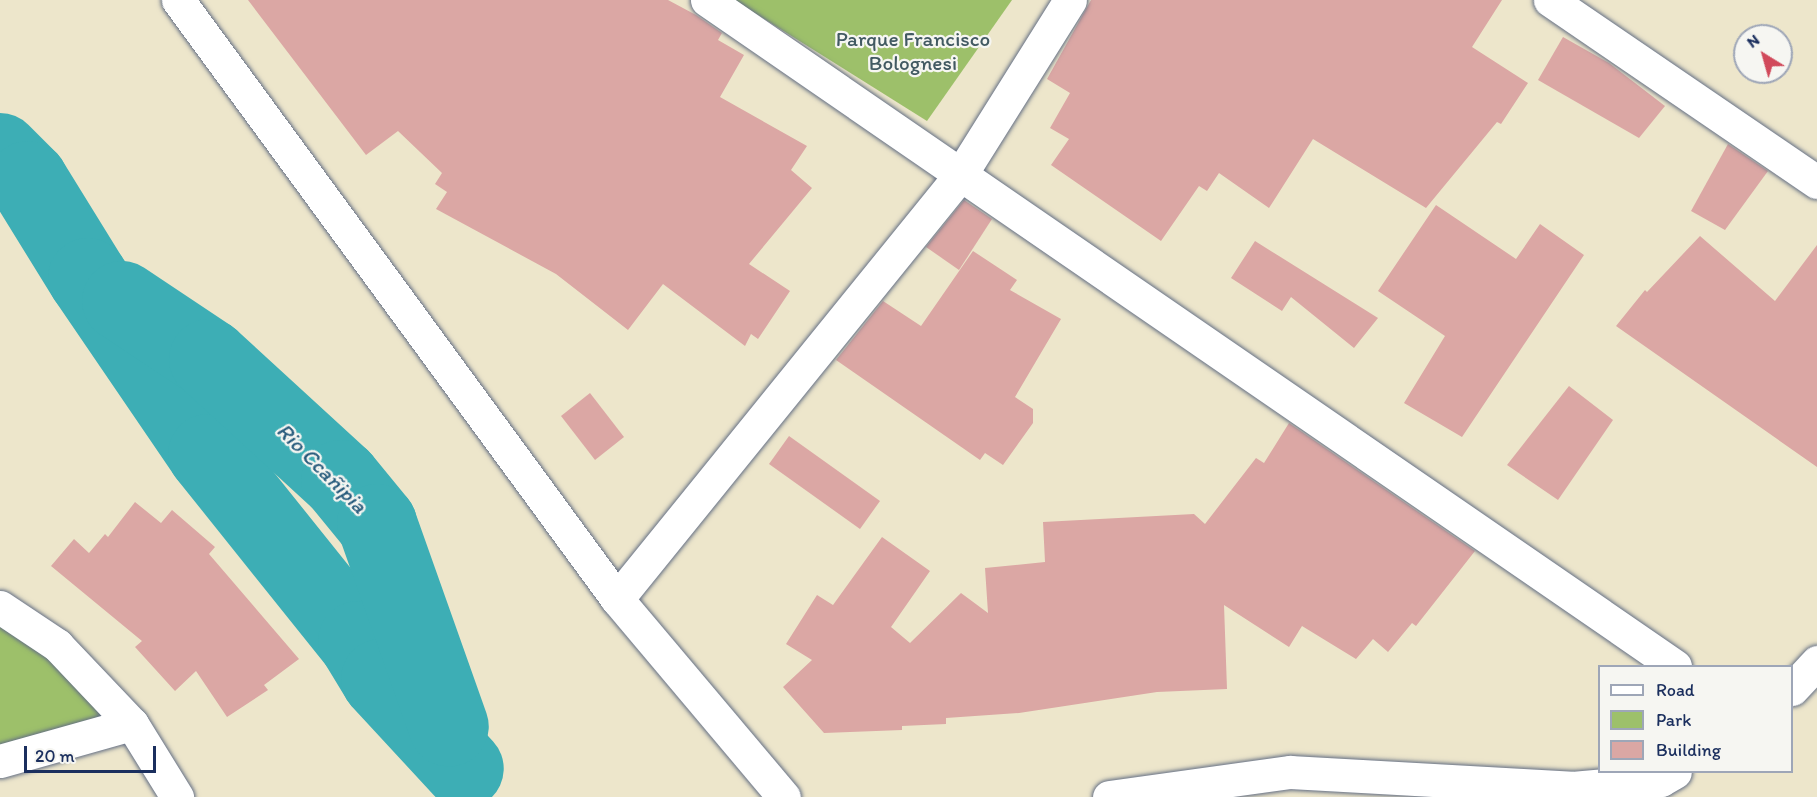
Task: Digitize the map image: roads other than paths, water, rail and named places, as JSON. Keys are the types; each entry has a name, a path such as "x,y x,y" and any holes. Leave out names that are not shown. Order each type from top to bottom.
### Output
{"street":[{"path":"178,0 617,599 784,797"},
{"path":"707,0 1674,665"},
{"path":"617,599 961,174 1070,0"},
{"path":"1550,0 1817,182"},
{"path":"0,607 57,645 132,724 177,797"},
{"path":"1793,687 1817,662"},
{"path":"0,761 132,724"},
{"path":"1109,797 1162,793 1290,772 1572,788 1664,783"}],"waterway":[{"name":"Rio Ccañipia","path":"0,153 28,181 88,278 208,454 358,641 381,679 464,769"},
{"name":"Rio Ccañipia","path":"122,301 209,359 341,480 377,524 449,727"}],"park label":[{"name":"Parque Francisco Bolognesi","path":"913,51"}]}
